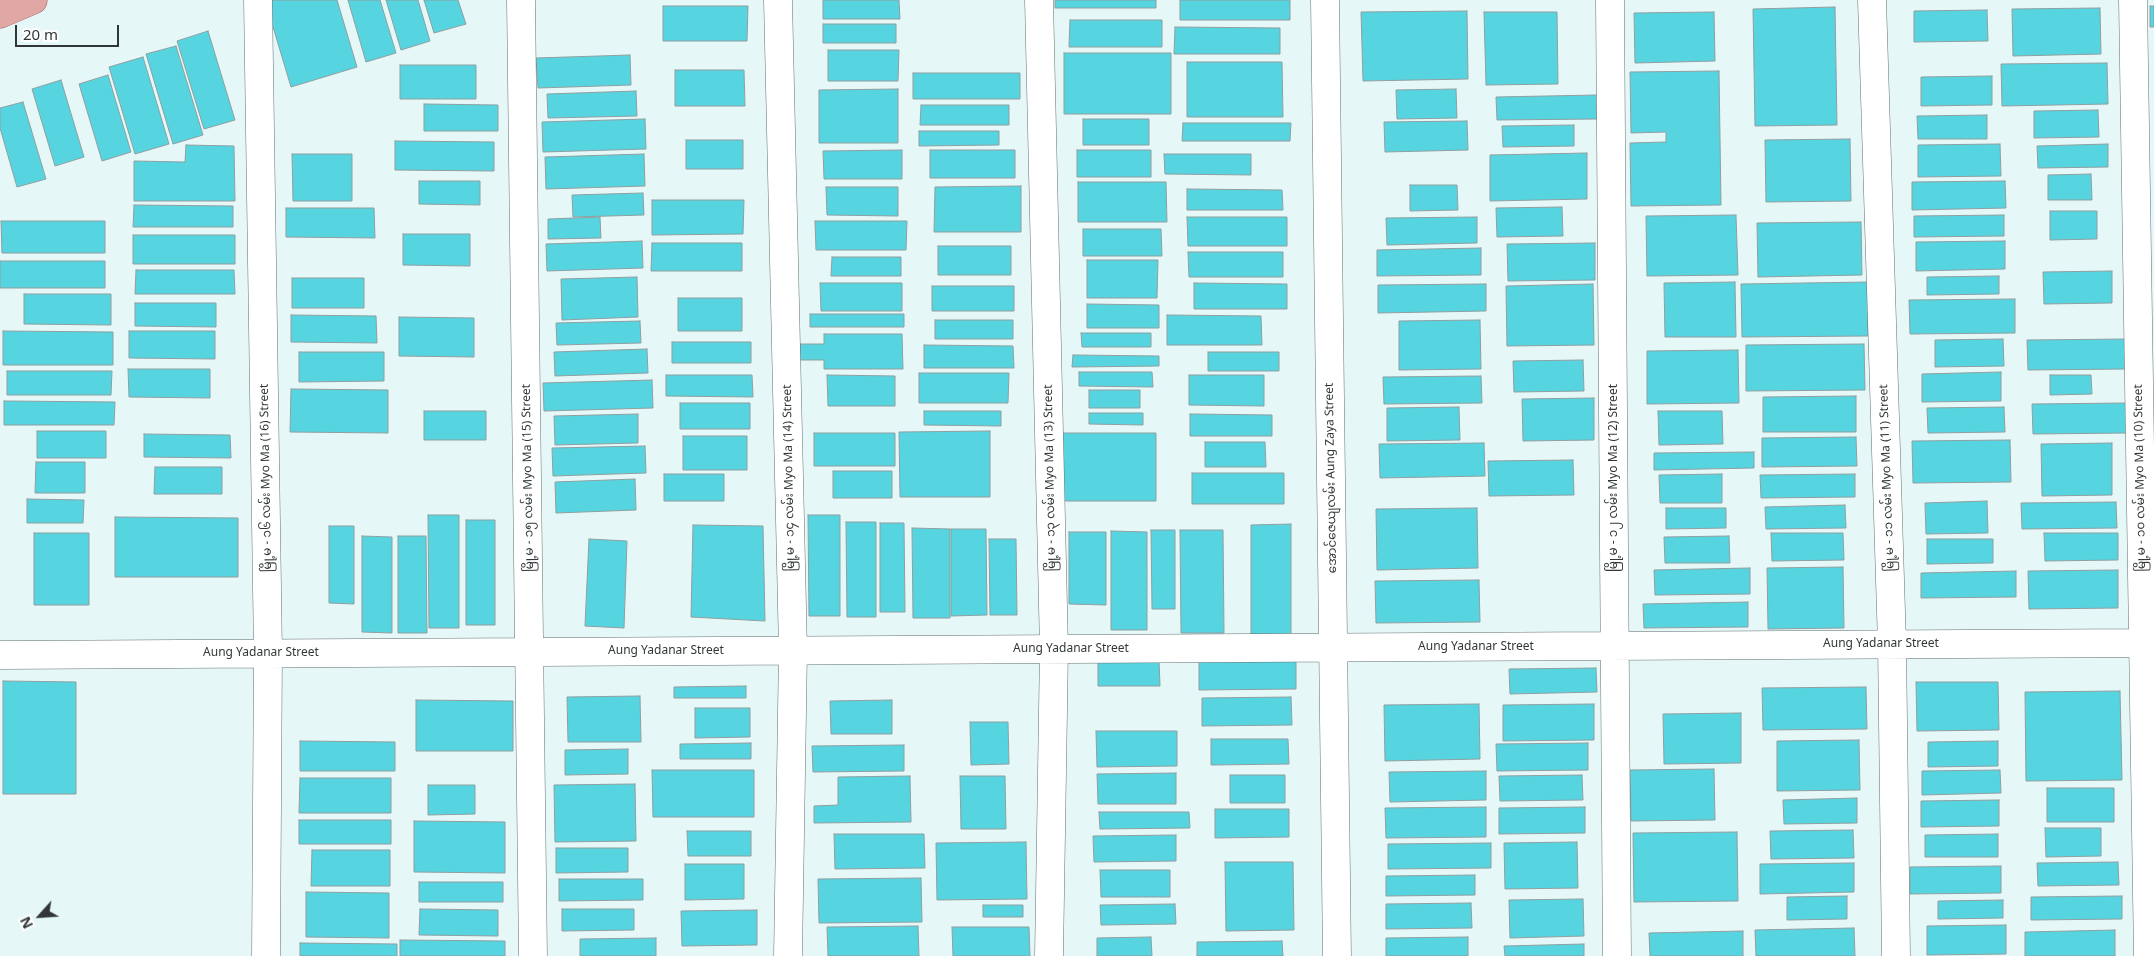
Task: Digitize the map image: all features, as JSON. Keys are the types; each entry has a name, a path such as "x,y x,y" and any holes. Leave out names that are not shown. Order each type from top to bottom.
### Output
{"main road":[{"path":"0,14 33,0"}],"street":[{"name":"မြို့မ - ၁၆ လမ်း Myo Ma (16) Street","path":"258,0 268,653 266,956"},
{"name":"မြို့မ - ၁၅ လမ်း Myo Ma (15) Street","path":"521,0 531,652 533,956"},
{"name":"မြို့မ - ၁၄ လမ်း Myo Ma (14) Street","path":"778,0 793,650 788,956"},
{"name":"မြို့မ - ၁၃ လမ်း Myo Ma (13) Street","path":"1039,0 1054,649 1049,956"},
{"name":"အောင်ဇေယျလမ်း Aung Zaya Street","path":"1325,0 1337,956"},
{"name":"မြို့မ - ၁၂ လမ်း Myo Ma (12) Street","path":"1610,0 1617,956"},
{"name":"မြို့မ - ၁၁ လမ်း Myo Ma (11) Street","path":"1872,0 1892,644 1896,956"},
{"name":"မြို့မ - ၁၀ လမ်း Myo Ma (10) Street","path":"2133,0 2148,956"},
{"name":"Aung Yadanar Street","path":"0,655 2143,643"}],"building":[{"path":"265,0 337,0 357,67 291,87"},
{"path":"348,0 380,0 396,53 366,62"},
{"path":"386,0 418,0 430,41 401,50"},
{"path":"424,0 458,0 466,24 434,33"},
{"path":"823,0 899,0 900,19 823,19"},
{"path":"1055,0 1156,0 1156,8 1055,8"},
{"path":"1180,0 1290,0 1290,20 1180,20"},
{"path":"663,6 748,6 747,41 663,41"},
{"path":"2150,6 2154,6 2154,27 2150,27"},
{"path":"1835,7 1837,125 1755,126 1753,9"},
{"path":"2100,8 2101,54 2013,56 2012,9"},
{"path":"1987,10 1988,41 1914,42 1914,11"},
{"path":"1467,11 1468,79 1363,81 1361,12"},
{"path":"1484,12 1557,12 1558,84 1486,85"},
{"path":"1714,12 1715,61 1635,63 1634,13"},
{"path":"1070,20 1162,20 1162,47 1069,47"},
{"path":"823,24 896,24 896,43 823,43"},
{"path":"1175,27 1280,28 1280,54 1174,54"},
{"path":"208,31 235,120 204,129 177,41"},
{"path":"176,46 203,135 173,144 146,54"},
{"path":"828,50 899,50 898,81 828,81"},
{"path":"1064,53 1171,53 1171,114 1064,114"},
{"path":"630,55 631,85 538,88 536,58"},
{"path":"143,57 169,144 135,154 109,67"},
{"path":"1187,62 1282,62 1283,117 1187,117"},
{"path":"2107,63 2108,104 2002,106 2001,64"},
{"path":"400,65 476,65 476,99 400,99"},
{"path":"675,70 744,70 745,106 675,106"},
{"path":"1719,71 1721,205 1631,206 1630,143 1666,142 1666,132 1631,133 1630,72"},
{"path":"913,73 1020,73 1020,99 913,99"},
{"path":"108,75 131,152 102,161 79,84"},
{"path":"1992,76 1992,105 1921,106 1921,77"},
{"path":"61,80 84,157 55,166 32,89"},
{"path":"898,89 898,143 819,143 819,90"},
{"path":"1456,89 1457,118 1397,119 1396,90"},
{"path":"636,91 637,116 548,118 547,94"},
{"path":"1597,95 1597,119 1497,120 1496,97"},
{"path":"23,102 46,179 17,187 0,128 0,108"},
{"path":"424,104 498,105 498,131 424,131"},
{"path":"921,105 1009,105 1009,125 920,125"},
{"path":"2098,110 2099,137 2034,138 2034,111"},
{"path":"1987,115 1987,139 1918,139 1917,116"},
{"path":"645,119 646,149 543,152 542,122"},
{"path":"1083,119 1149,119 1149,145 1083,145"},
{"path":"1467,121 1468,150 1385,152 1384,122"},
{"path":"1183,123 1291,123 1290,141 1182,141"},
{"path":"1574,125 1574,146 1503,147 1502,126"},
{"path":"919,131 999,131 999,145 919,146"},
{"path":"1850,139 1851,201 1766,202 1765,140"},
{"path":"686,140 743,140 743,169 686,169"},
{"path":"395,141 494,142 494,171 395,170"},
{"path":"2000,144 2001,176 1918,177 1918,145"},
{"path":"2108,144 2108,167 2038,168 2037,146"},
{"path":"186,145 234,146 235,201 134,201 134,161 185,162"},
{"path":"902,150 902,179 824,179 823,151"},
{"path":"930,150 1015,150 1015,178 930,178"},
{"path":"1077,150 1151,150 1151,177 1077,177"},
{"path":"1587,153 1587,199 1490,201 1490,155"},
{"path":"292,154 352,154 352,201 293,201"},
{"path":"644,154 645,186 546,189 545,157"},
{"path":"1164,154 1251,154 1251,175 1165,174"},
{"path":"2091,174 2092,200 2048,200 2048,175"},
{"path":"419,181 480,181 480,205 419,204"},
{"path":"2005,181 2006,208 1912,210 1912,182"},
{"path":"1078,182 1166,182 1167,222 1078,222"},
{"path":"1410,185 1457,185 1458,210 1410,211"},
{"path":"1021,186 1021,232 934,232 935,187"},
{"path":"826,187 898,187 898,216 827,215"},
{"path":"1187,189 1282,190 1283,210 1187,210"},
{"path":"643,193 644,215 573,217 572,195"},
{"path":"652,200 744,200 743,234 652,235"},
{"path":"134,205 233,206 233,227 133,227"},
{"path":"1562,207 1563,236 1497,237 1496,208"},
{"path":"286,208 374,208 375,238 286,237"},
{"path":"2050,211 2097,211 2097,239 2050,240"},
{"path":"1736,215 1738,275 1647,276 1646,216"},
{"path":"2004,215 2004,236 1914,237 1914,216"},
{"path":"600,217 601,238 548,239 548,219"},
{"path":"1187,217 1287,217 1287,246 1188,246"},
{"path":"1477,217 1477,243 1387,245 1386,218"},
{"path":"1,221 105,221 105,253 2,253"},
{"path":"815,221 907,221 906,250 816,250"},
{"path":"1861,222 1862,275 1758,277 1757,223"},
{"path":"1083,229 1161,229 1162,256 1083,256"},
{"path":"403,234 470,234 470,266 403,265"},
{"path":"133,235 235,235 235,264 133,264"},
{"path":"642,241 643,268 547,271 546,244"},
{"path":"2005,241 2005,269 1916,271 1916,242"},
{"path":"652,243 742,243 742,271 651,271"},
{"path":"1595,243 1595,280 1508,281 1507,244"},
{"path":"938,246 1011,246 1011,275 938,275"},
{"path":"1481,248 1481,275 1377,276 1377,250"},
{"path":"1188,252 1283,252 1283,277 1189,277"},
{"path":"832,257 901,257 901,276 831,276"},
{"path":"1087,260 1158,260 1157,298 1087,298"},
{"path":"0,261 105,261 105,288 0,288"},
{"path":"136,270 234,270 235,294 135,294"},
{"path":"2112,271 2112,303 2044,304 2043,272"},
{"path":"1999,276 1999,294 1927,295 1927,277"},
{"path":"637,277 638,317 562,320 561,279"},
{"path":"292,278 364,278 364,308 292,308"},
{"path":"1735,282 1736,337 1665,337 1664,283"},
{"path":"1868,282 1868,336 1742,337 1741,284"},
{"path":"820,283 902,283 902,311 821,311"},
{"path":"1194,283 1287,284 1287,309 1194,309"},
{"path":"1486,284 1486,311 1378,313 1378,285"},
{"path":"1593,284 1594,345 1507,346 1506,286"},
{"path":"932,286 1014,286 1014,311 932,311"},
{"path":"24,294 111,294 111,325 24,324"},
{"path":"678,298 742,298 742,331 678,331"},
{"path":"2015,299 2015,333 1910,334 1909,300"},
{"path":"135,303 216,303 216,327 135,326"},
{"path":"1087,304 1159,305 1159,328 1087,328"},
{"path":"810,314 904,314 904,327 810,327"},
{"path":"291,315 376,316 377,343 291,342"},
{"path":"1167,315 1261,316 1262,345 1167,345"},
{"path":"399,317 474,318 474,357 399,356"},
{"path":"935,320 1013,320 1013,339 935,339"},
{"path":"1480,320 1481,369 1399,370 1399,321"},
{"path":"640,321 641,343 557,345 556,323"},
{"path":"3,331 113,332 113,365 3,365"},
{"path":"129,331 215,331 215,359 129,358"},
{"path":"1081,333 1151,333 1151,347 1082,347"},
{"path":"824,334 902,334 903,369 824,369 824,360 800,360 800,344 824,344"},
{"path":"2003,339 2004,366 1935,367 1935,340"},
{"path":"2127,339 2128,369 2028,370 2027,340"},
{"path":"672,342 751,342 751,363 672,363"},
{"path":"1864,344 1865,390 1746,391 1746,345"},
{"path":"924,345 1013,346 1014,368 924,368"},
{"path":"647,349 648,373 555,376 554,352"},
{"path":"1738,350 1739,403 1647,404 1647,351"},
{"path":"299,352 384,352 384,381 299,382"},
{"path":"1208,352 1279,352 1279,371 1208,371"},
{"path":"1073,355 1159,356 1159,366 1072,367"},
{"path":"1583,360 1584,391 1514,392 1513,361"},
{"path":"128,369 210,369 210,398 129,397"},
{"path":"7,371 112,371 111,395 7,395"},
{"path":"1079,372 1152,372 1153,387 1079,386"},
{"path":"2001,372 2001,401 1922,402 1922,374"},
{"path":"919,373 1009,373 1008,403 919,403"},
{"path":"666,375 752,375 753,397 666,396"},
{"path":"827,375 895,376 895,406 828,406"},
{"path":"1189,375 1264,375 1264,406 1189,405"},
{"path":"2050,375 2091,375 2092,394 2050,395"},
{"path":"1481,376 1482,403 1384,404 1383,377"},
{"path":"652,380 653,408 544,411 543,383"},
{"path":"291,389 388,390 388,433 290,432"},
{"path":"1089,390 1140,390 1140,408 1089,408"},
{"path":"1856,396 1856,432 1763,432 1763,397"},
{"path":"1594,398 1594,440 1523,441 1522,399"},
{"path":"4,401 115,402 114,425 4,425"},
{"path":"680,403 750,403 750,429 680,429"},
{"path":"2127,403 2128,433 2033,434 2032,404"},
{"path":"1459,407 1460,440 1387,441 1387,408"},
{"path":"2004,407 2005,432 1928,433 1927,408"},
{"path":"424,411 486,411 486,440 424,440"},
{"path":"924,411 1001,411 1001,426 924,425"},
{"path":"1658,411 1722,411 1723,444 1659,445"},
{"path":"1089,413 1143,413 1143,425 1089,424"},
{"path":"638,414 638,443 555,445 554,416"},
{"path":"1190,414 1272,415 1272,436 1190,436"},
{"path":"37,431 106,431 106,458 37,458"},
{"path":"990,431 990,497 900,497 899,432"},
{"path":"814,433 895,433 895,466 814,466"},
{"path":"1061,433 1156,433 1156,501 1061,501"},
{"path":"144,434 230,435 231,458 144,457"},
{"path":"683,436 747,436 747,470 683,470"},
{"path":"1856,437 1857,466 1762,467 1762,438"},
{"path":"2010,440 2011,482 1913,483 1912,441"},
{"path":"1205,442 1265,442 1266,467 1205,467"},
{"path":"1484,443 1485,476 1380,478 1379,444"},
{"path":"2112,443 2112,495 2042,496 2041,444"},
{"path":"645,446 646,473 553,476 552,448"},
{"path":"1754,452 1754,468 1654,470 1654,453"},
{"path":"1573,460 1574,495 1489,496 1488,461"},
{"path":"36,462 85,462 85,493 35,493"},
{"path":"155,467 222,467 222,494 154,494"},
{"path":"833,471 892,471 892,498 833,498"},
{"path":"1192,473 1284,473 1284,504 1192,504"},
{"path":"664,474 724,474 724,501 664,501"},
{"path":"1722,474 1722,503 1660,503 1659,475"},
{"path":"1855,474 1855,497 1761,498 1760,475"},
{"path":"635,479 636,510 556,513 555,482"},
{"path":"27,499 84,500 83,523 27,523"},
{"path":"1987,501 1988,533 1926,534 1925,503"},
{"path":"2116,502 2117,528 2022,529 2021,503"},
{"path":"1845,505 1846,528 1766,529 1765,507"},
{"path":"1477,508 1478,568 1377,570 1376,509"},
{"path":"1666,508 1726,508 1726,528 1666,529"},
{"path":"428,515 459,515 459,628 429,628"},
{"path":"808,515 840,515 840,616 809,616"},
{"path":"115,517 238,518 238,577 115,577"},
{"path":"466,520 495,520 495,625 466,625"},
{"path":"846,522 876,522 876,617 847,617"},
{"path":"880,523 904,523 905,612 880,612"},
{"path":"1291,524 1291,636 1251,637 1251,525"},
{"path":"693,525 763,526 765,621 691,617"},
{"path":"329,526 354,526 354,604 329,603"},
{"path":"912,528 950,529 950,618 913,618"},
{"path":"951,529 986,529 987,615 951,616"},
{"path":"1151,530 1175,530 1175,609 1152,609"},
{"path":"1180,530 1223,530 1224,633 1181,633"},
{"path":"1111,531 1147,532 1147,630 1111,630"},
{"path":"1069,532 1106,532 1106,605 1069,604"},
{"path":"34,533 89,533 89,605 34,605"},
{"path":"1771,533 1843,533 1844,560 1772,561"},
{"path":"2044,533 2118,533 2118,560 2045,561"},
{"path":"362,536 392,537 392,633 362,632"},
{"path":"398,536 426,536 427,633 398,633"},
{"path":"1729,536 1730,563 1665,563 1664,537"},
{"path":"589,539 627,541 624,628 585,626"},
{"path":"989,539 1016,539 1017,615 990,615"},
{"path":"1927,539 1993,539 1993,563 1927,564"},
{"path":"1843,567 1844,628 1768,629 1767,568"},
{"path":"1750,568 1750,594 1655,595 1654,570"},
{"path":"2118,570 2118,608 2029,609 2028,571"},
{"path":"2016,571 2016,597 1921,598 1921,573"},
{"path":"1479,580 1480,622 1376,623 1375,581"},
{"path":"1748,602 1748,627 1644,628 1643,604"},
{"path":"1159,659 1160,686 1098,686 1098,660"},
{"path":"1296,659 1296,689 1199,690 1199,660"},
{"path":"1596,668 1597,692 1510,694 1509,669"},
{"path":"3,681 76,682 76,794 3,794"},
{"path":"1916,682 1998,682 1999,730 1917,731"},
{"path":"746,686 746,698 674,698 674,687"},
{"path":"1866,687 1867,729 1763,730 1762,688"},
{"path":"2120,691 2122,780 2026,781 2025,692"},
{"path":"640,696 641,742 568,742 567,697"},
{"path":"1291,697 1292,725 1202,726 1202,698"},
{"path":"416,700 513,701 513,751 416,751"},
{"path":"892,700 892,734 831,734 830,701"},
{"path":"1479,704 1480,759 1385,761 1384,705"},
{"path":"1594,704 1594,740 1503,741 1503,705"},
{"path":"695,708 750,708 750,737 695,738"},
{"path":"1741,713 1741,763 1664,764 1663,714"},
{"path":"970,722 1008,722 1009,764 971,765"},
{"path":"1096,731 1177,731 1177,766 1097,767"},
{"path":"1211,739 1288,739 1289,764 1211,765"},
{"path":"1859,740 1860,790 1777,791 1777,741"},
{"path":"300,741 395,742 395,771 300,771"},
{"path":"1998,741 1998,766 1928,767 1928,742"},
{"path":"751,743 751,759 680,759 680,744"},
{"path":"1588,743 1588,770 1497,771 1496,744"},
{"path":"904,745 904,771 813,772 812,746"},
{"path":"628,749 628,774 565,775 565,750"},
{"path":"1714,769 1715,820 1631,821 1630,770"},
{"path":"652,770 754,770 754,817 653,817"},
{"path":"2000,770 2001,793 1922,795 1922,771"},
{"path":"1486,771 1486,800 1390,802 1389,772"},
{"path":"1176,773 1176,804 1098,804 1097,774"},
{"path":"1230,775 1285,775 1285,803 1230,803"},
{"path":"1582,775 1583,800 1500,801 1499,776"},
{"path":"910,776 911,822 814,823 814,806 838,805 838,777"},
{"path":"960,776 1005,776 1006,829 961,829"},
{"path":"300,778 391,778 391,813 299,813"},
{"path":"635,784 636,841 555,842 554,785"},
{"path":"428,785 475,785 475,814 428,815"},
{"path":"2047,788 2114,788 2114,822 2047,822"},
{"path":"1857,798 1857,823 1784,824 1783,800"},
{"path":"1999,800 1999,826 1921,827 1921,801"},
{"path":"1486,807 1486,837 1386,838 1385,808"},
{"path":"1585,807 1585,833 1499,834 1499,808"},
{"path":"1215,809 1289,809 1289,837 1215,838"},
{"path":"1099,812 1189,812 1190,828 1100,829"},
{"path":"299,820 391,820 391,844 299,844"},
{"path":"414,821 505,822 505,873 414,872"},
{"path":"2045,828 2101,828 2101,856 2046,857"},
{"path":"1853,830 1854,858 1771,859 1770,831"},
{"path":"687,831 751,831 751,856 688,856"},
{"path":"1737,832 1738,901 1634,902 1633,833"},
{"path":"834,834 924,834 925,868 835,869"},
{"path":"1998,834 1998,857 1925,857 1925,835"},
{"path":"1176,835 1176,861 1094,862 1093,836"},
{"path":"1026,842 1027,899 937,900 936,843"},
{"path":"1577,842 1578,888 1505,889 1504,843"},
{"path":"1491,843 1491,868 1388,869 1388,844"},
{"path":"556,848 628,848 628,872 556,873"},
{"path":"312,850 390,850 390,886 311,886"},
{"path":"1225,862 1293,862 1294,930 1226,931"},
{"path":"2118,862 2119,885 2038,886 2037,863"},
{"path":"1854,863 1854,892 1760,894 1760,864"},
{"path":"685,864 744,864 744,899 685,900"},
{"path":"2001,866 2001,893 1910,894 1910,867"},
{"path":"1100,870 1170,870 1170,897 1101,897"},
{"path":"1475,875 1475,895 1386,896 1386,876"},
{"path":"921,878 922,922 819,923 818,879"},
{"path":"559,879 643,879 643,900 559,901"},
{"path":"419,882 503,882 503,902 419,902"},
{"path":"306,892 389,893 389,938 306,937"},
{"path":"1847,896 1847,919 1787,920 1787,897"},
{"path":"2122,896 2122,919 2031,920 2031,897"},
{"path":"1583,899 1584,936 1510,938 1509,900"},
{"path":"2003,900 2003,918 1938,919 1938,901"},
{"path":"1471,903 1472,928 1386,929 1386,904"},
{"path":"1175,904 1176,924 1101,925 1100,905"},
{"path":"983,905 1023,905 1023,917 983,917"},
{"path":"420,909 498,910 498,936 419,935"},
{"path":"562,909 634,909 634,930 562,931"},
{"path":"757,910 757,945 682,946 681,911"},
{"path":"2006,925 2006,954 1927,955 1927,926"},
{"path":"918,926 919,956 828,956 827,927"},
{"path":"952,927 1029,927 1030,956 953,956"},
{"path":"1854,928 1855,956 1756,956 1755,930"},
{"path":"2115,930 2115,956 2025,956 2025,932"},
{"path":"1743,931 1743,956 1650,956 1649,933"},
{"path":"1151,937 1152,956 1097,956 1097,938"},
{"path":"1468,937 1468,956 1386,956 1386,938"},
{"path":"656,938 656,956 580,956 580,939"},
{"path":"400,940 505,941 505,956 400,956"},
{"path":"1282,941 1283,956 1197,956 1197,942"},
{"path":"300,943 397,944 397,956 300,956"},
{"path":"1584,944 1584,956 1505,956 1504,946"}]}
